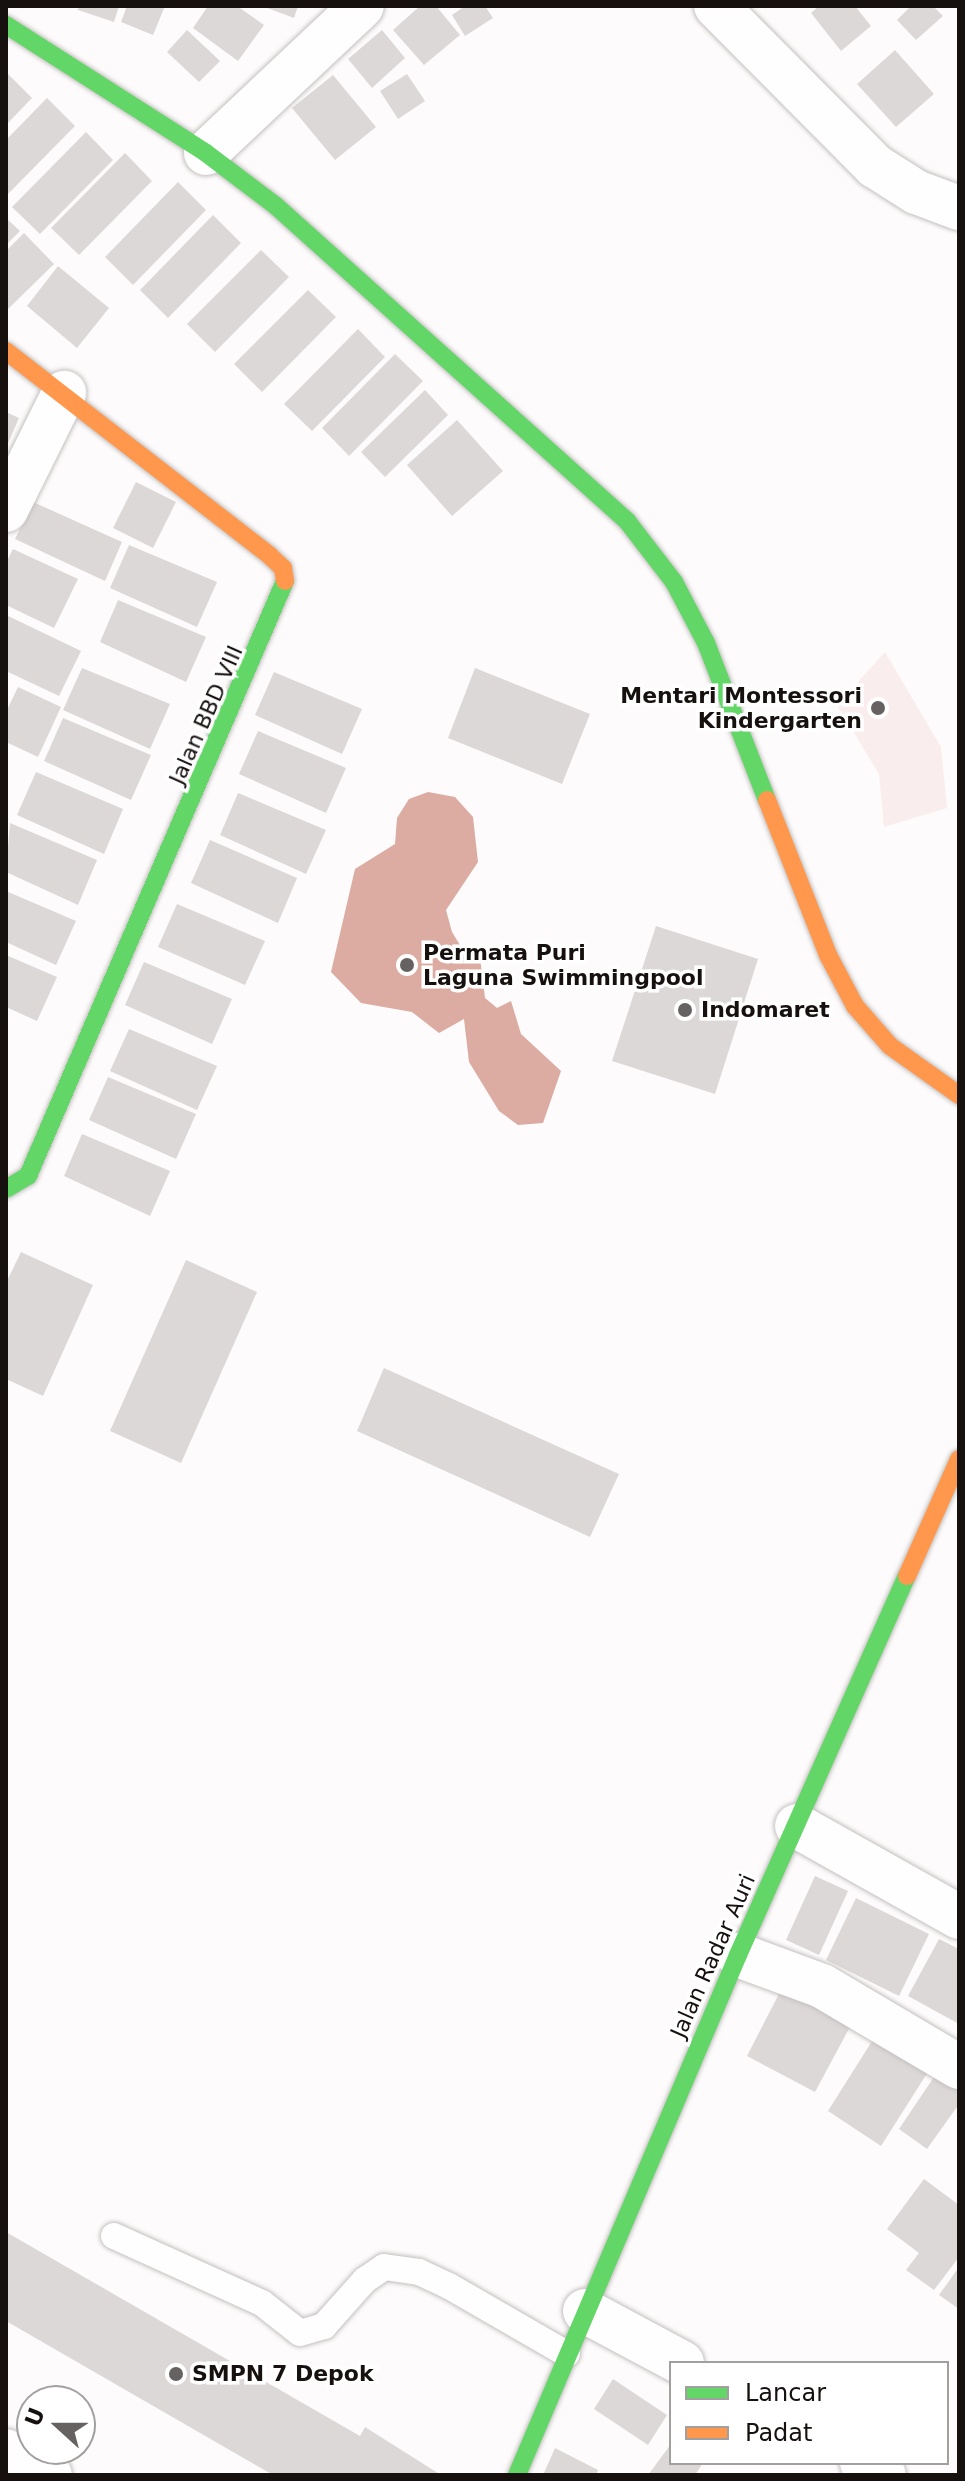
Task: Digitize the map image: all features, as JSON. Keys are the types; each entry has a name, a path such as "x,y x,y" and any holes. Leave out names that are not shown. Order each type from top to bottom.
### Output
{"street":[{"path":"6,12 8,6"},
{"path":"206,153 362,6"},
{"path":"716,6 875,166 916,192 959,208"},
{"path":"6,25 206,153 276,206 627,521 674,582 706,643 828,955 855,1006 890,1046 959,1095"},
{"name":"Jalan BBD VIII","path":"6,351 270,556 283,568 286,588 28,1176 6,1189"},
{"path":"6,510 64,393"},
{"name":"Jalan Radar Auri","path":"517,2475 738,1955 959,1459"},
{"path":"797,1826 959,1917"},
{"path":"738,1955 822,1986 959,2067"},
{"path":"585,2311 678,2361"},
{"path":"6,2451 50,2475"},
{"path":"866,2465 884,2475"}],"lane":[{"path":"114,2236 262,2303 300,2333 324,2326 365,2280 384,2267 419,2272 449,2286 567,2354"}],"shaded area":[{"path":"885,652 941,747 947,808 884,827 879,774 837,705"},
{"name":"Permata Puri Laguna Swimmingpool","path":"428,792 455,797 473,817 478,862 446,910 452,932 466,955 480,958 485,998 497,1008 511,1001 521,1034 561,1071 543,1123 518,1125 499,1111 469,1062 464,1019 439,1033 412,1012 361,1003 331,972 355,869 395,844 397,818 409,799"}],"building":[{"path":"79,6 119,6 114,22 78,10"},
{"path":"127,6 165,6 153,35 121,22"},
{"path":"208,6 237,6 264,25 238,61 193,28"},
{"path":"262,6 298,6 294,18"},
{"path":"420,6 436,6 460,35 424,65 393,30"},
{"path":"465,6 485,6 493,18 465,36 452,15"},
{"path":"819,6 855,6 871,26 841,51 811,13"},
{"path":"911,6 933,6 943,16 916,40 897,20"},
{"path":"187,30 220,61 199,82 167,52"},
{"path":"382,30 405,58 372,88 348,59"},
{"path":"895,50 934,94 896,127 857,84"},
{"path":"6,72 32,98 6,125"},
{"path":"407,74 425,101 398,119 380,91"},
{"path":"333,75 376,127 335,160 292,108"},
{"path":"47,98 75,126 6,196 6,140"},
{"path":"86,132 113,160 40,234 12,207"},
{"path":"125,153 152,181 79,255 51,228"},
{"path":"178,182 206,210 133,285 105,257"},
{"path":"213,215 241,243 168,318 140,290"},
{"path":"6,218 20,231 6,245"},
{"path":"24,233 54,264 6,311 6,251"},
{"path":"261,250 289,277 215,352 187,324"},
{"path":"58,266 109,308 77,348 27,306"},
{"path":"308,290 336,317 262,392 234,364"},
{"path":"358,329 385,357 312,431 284,404"},
{"path":"395,354 423,381 349,456 322,428"},
{"path":"425,390 448,415 385,477 361,452"},
{"path":"6,412 19,418 6,448"},
{"path":"457,420 503,471 452,516 407,465"},
{"path":"136,482 176,502 153,548 113,528"},
{"path":"33,502 122,542 105,581 15,539"},
{"path":"129,545 217,582 197,627 110,588"},
{"path":"13,549 78,579 54,628 6,605 6,563"},
{"path":"118,600 206,637 186,682 100,642"},
{"path":"6,615 81,651 59,696 6,671"},
{"path":"82,668 170,704 150,749 63,710"},
{"path":"475,668 590,714 562,784 448,738"},
{"path":"274,672 362,709 342,754 255,715"},
{"path":"18,687 61,707 38,757 6,742 6,712"},
{"path":"63,718 151,755 131,800 44,761"},
{"path":"258,731 346,768 326,813 239,774"},
{"path":"36,772 123,809 104,854 17,815"},
{"path":"238,793 326,830 306,874 220,835"},
{"path":"10,823 97,860 78,905 6,872"},
{"path":"210,840 297,878 278,923 191,883"},
{"path":"6,891 76,921 56,965 6,942"},
{"path":"177,904 265,941 245,985 158,947"},
{"name":"Indomaret","path":"656,926 758,959 715,1094 612,1061"},
{"path":"6,955 57,977 37,1021 6,1007"},
{"path":"144,962 232,999 212,1044 125,1005"},
{"path":"129,1029 217,1066 197,1110 110,1071"},
{"path":"108,1077 196,1114 176,1159 89,1120"},
{"path":"82,1134 170,1171 150,1216 64,1176"},
{"path":"21,1252 93,1285 43,1396 6,1379 6,1283"},
{"path":"186,1260 257,1292 181,1463 110,1431"},
{"path":"384,1368 619,1474 590,1537 357,1431"},
{"path":"815,1876 848,1891 819,1955 786,1940"},
{"path":"856,1898 929,1934 899,1996 826,1960"},
{"path":"939,1939 959,1949 959,2024 908,1996"},
{"path":"782,1988 851,2025 815,2092 747,2056"},
{"path":"879,2030 933,2064 881,2146 828,2111"},
{"path":"938,2071 959,2085 959,2104 927,2149 899,2129"},
{"path":"924,2179 959,2205 959,2257 934,2290 906,2270 919,2253 887,2229"},
{"name":"SMPN 7 Depok","path":"6,2232 360,2436 365,2427 441,2475 273,2475 6,2321"},
{"path":"959,2267 959,2309 939,2295"},
{"path":"613,2379 667,2415 648,2445 594,2409"},
{"path":"669,2447 669,2465 702,2465 695,2475 648,2475"},
{"path":"555,2448 598,2470 596,2475 543,2475"}],"traffic: fast":[{"path":"6,25 206,153 276,206 627,521 674,582 706,643 767,800"},
{"path":"6,1189 28,1176 285,581"},
{"path":"517,2475 738,1955 907,1576"}],"traffic: slow":[{"path":"6,351 270,556 283,568 285,581"},
{"path":"767,800 828,955 855,1006 890,1046 959,1095"},
{"path":"907,1576 959,1459"}],"place":[{"name":"Mentari Montessori Kindergarten","path":"878,708"},
{"name":"Permata Puri Laguna Swimmingpool","path":"407,965"},
{"name":"Indomaret","path":"685,1010"},
{"name":"SMPN 7 Depok","path":"176,2374"}]}
